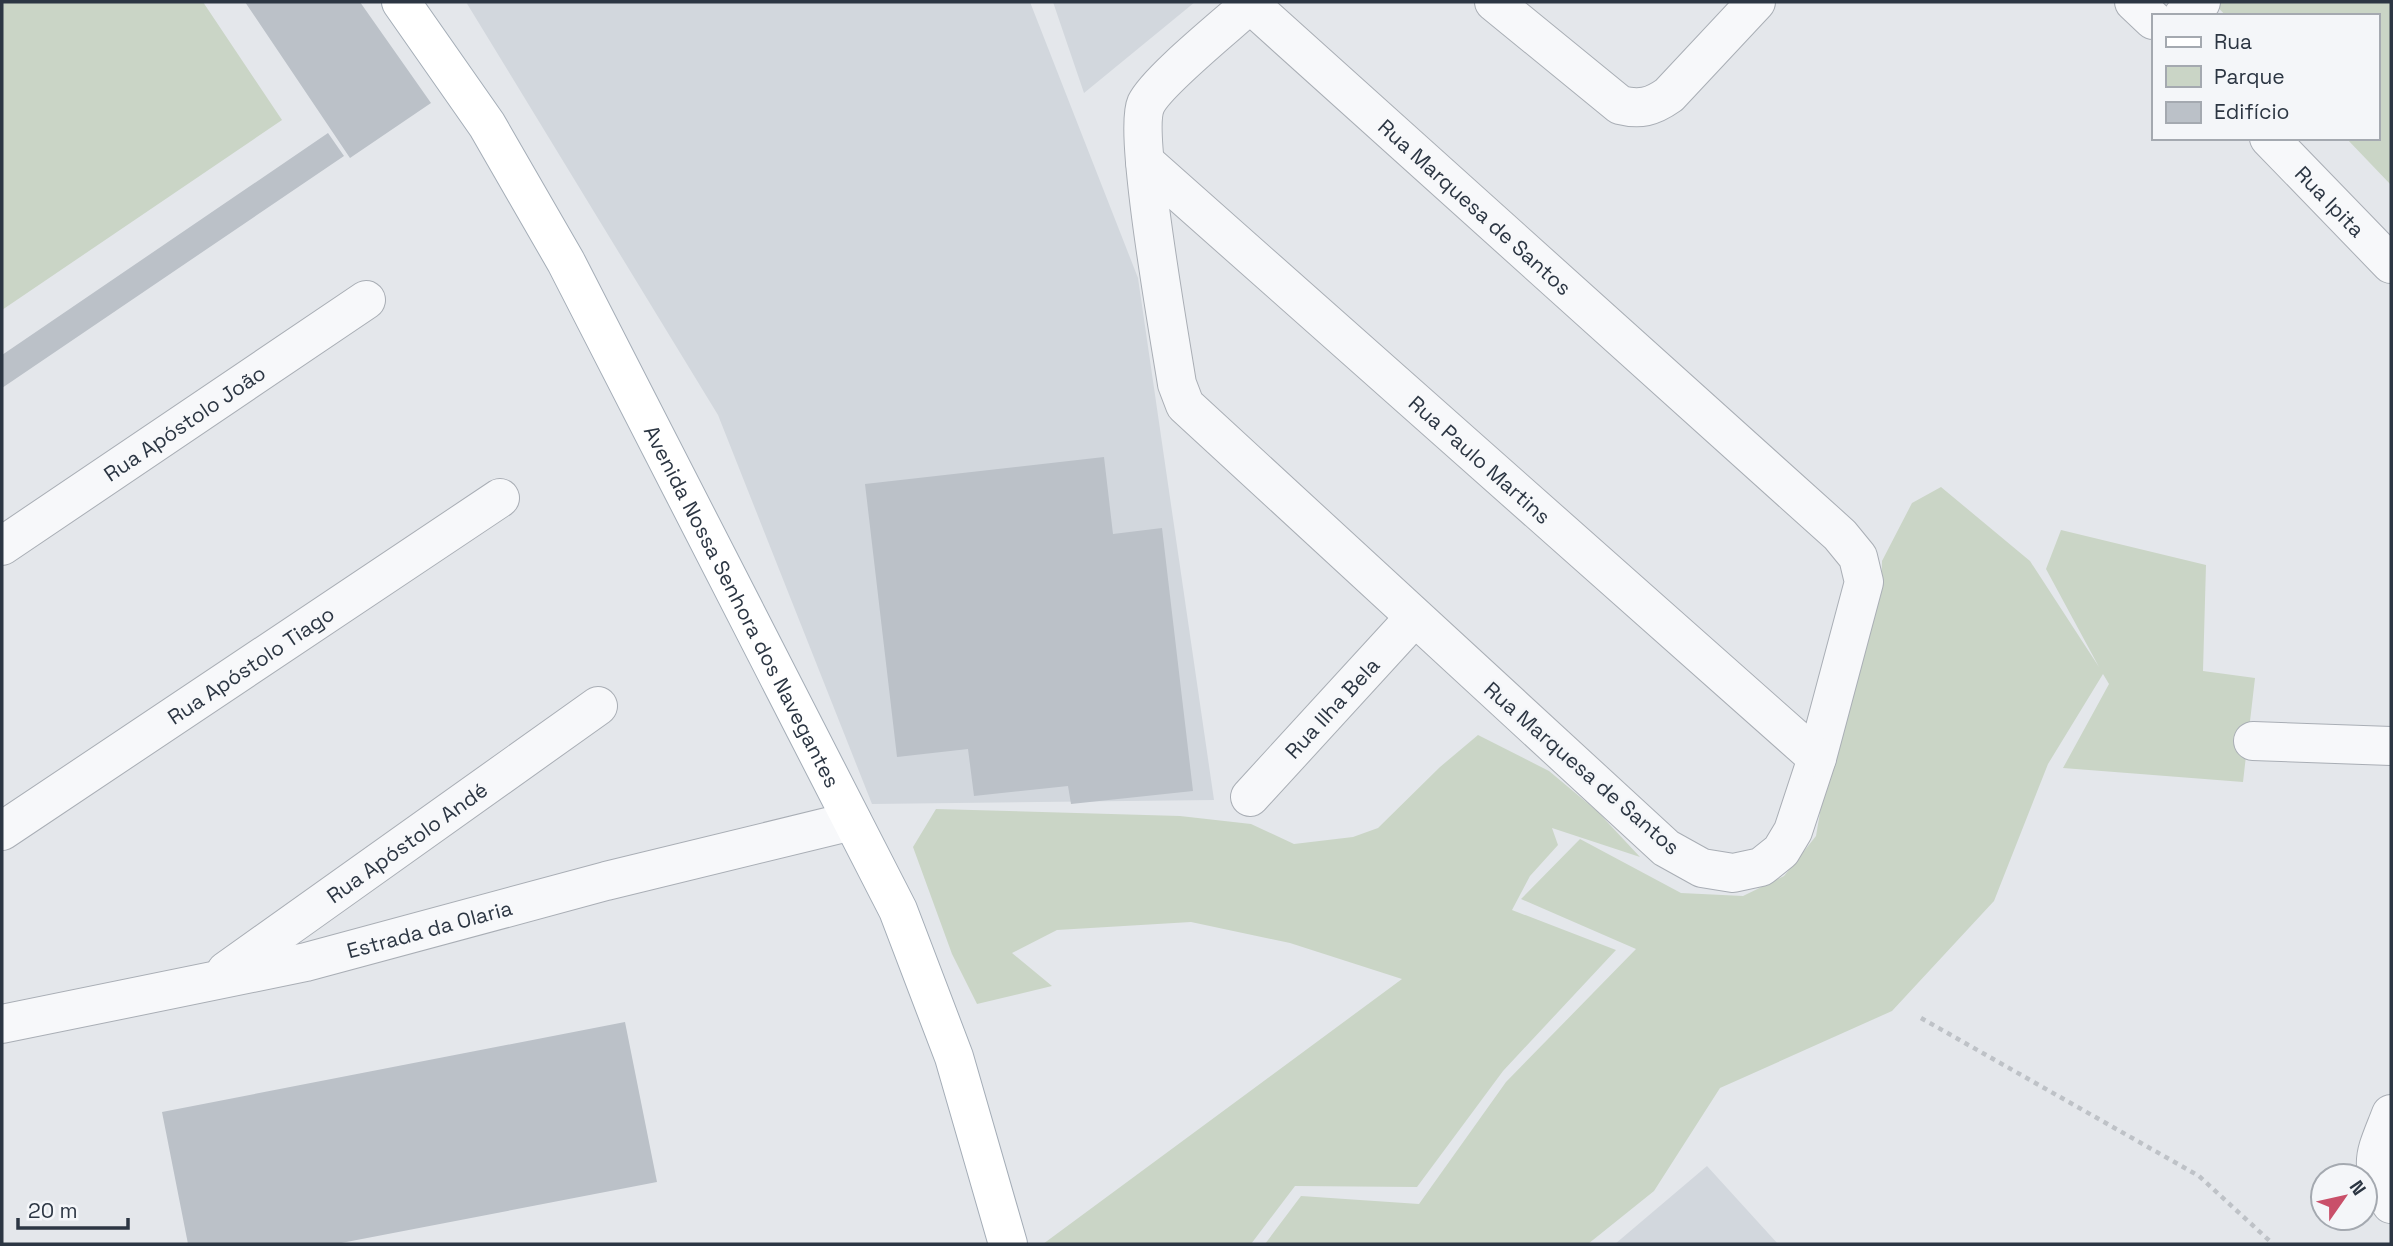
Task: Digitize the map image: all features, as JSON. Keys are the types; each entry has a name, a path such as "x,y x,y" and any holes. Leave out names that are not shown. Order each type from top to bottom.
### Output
{"main road":[{"name":"Avenida Nossa Senhora dos Navegantes","path":"401,2 487,125 566,262 898,910 954,1057 1008,1244"}],"street":[{"path":"1511,7 1620,105 1637,109 1654,106 1669,95 1756,2"},
{"path":"2134,2 2152,19"},
{"path":"2186,14 2201,2"},
{"name":"Rua Marquesa de Santos","path":"1251,3 1840,534 1858,557 1864,582 1816,758 1793,831 1781,851 1761,867 1733,873 1702,868 1666,848 1185,405 1177,384 1145,162 1143,117 1153,93 1251,3"},
{"name":"Rua Ipita","path":"2271,140 2391,264"},
{"name":"Rua Paulo Martins","path":"1145,162 1816,758"},
{"name":"Rua Apóstolo João","path":"2,546 366,300"},
{"name":"Rua Apóstolo Tiago","path":"2,831 500,498"},
{"name":"Rua Ilha Bela","path":"1250,797 1414,618"},
{"name":"Rua Apóstolo Andé","path":"215,978 598,706"},
{"path":"2253,741 2391,746"},
{"name":"Estrada da Olaria","path":"2,1024 80,1010 215,978 306,962 606,881 852,821"},
{"path":"2391,1114 2376,1153 2376,1178 2391,1204"}],"path":[{"path":"1921,1018 2199,1176 2273,1244"}],"shaded area":[{"path":"466,2 1030,2 1138,278 1214,800 872,804 718,415"},
{"path":"1053,2 1195,2 1084,93"},
{"path":"1707,1166 1778,1244 1615,1244"}],"green space":[{"path":"2,2 203,2 282,120 2,310"},
{"path":"2213,2 2391,2 2391,185 2348,140 2379,140 2379,14 2224,14"},
{"path":"1941,487 2030,561 2099,667 2046,569 2061,530 2206,565 2203,671 2255,678 2243,782 2063,768 2109,684 2103,674 2048,764 1994,901 1892,1011 1720,1088 1654,1191 1588,1244 1265,1244 1301,1196 1419,1204 1506,1082 1636,949 1521,899 1580,839 1681,893 1743,896 1784,876 1816,836 1830,754 1857,659 1881,595 1882,561 1912,503"},
{"path":"1478,735 1549,771 1597,811 1640,857 1552,828 1558,845 1530,876 1512,910 1616,950 1503,1071 1417,1187 1295,1186 1251,1244 1043,1244 1402,979 1290,943 1191,922 1057,930 1012,953 1052,986 977,1004 952,954 913,847 936,809 1180,816 1251,824 1294,844 1353,837 1378,828 1440,767"}],"building":[{"path":"245,2 360,2 431,103 350,158"},
{"path":"328,133 344,156 2,388 2,355"},
{"path":"1104,457 1113,534 1162,528 1193,791 1071,804 1068,786 974,796 968,749 897,757 865,484"},
{"path":"625,1022 657,1182 336,1244 188,1244 162,1112"}]}
